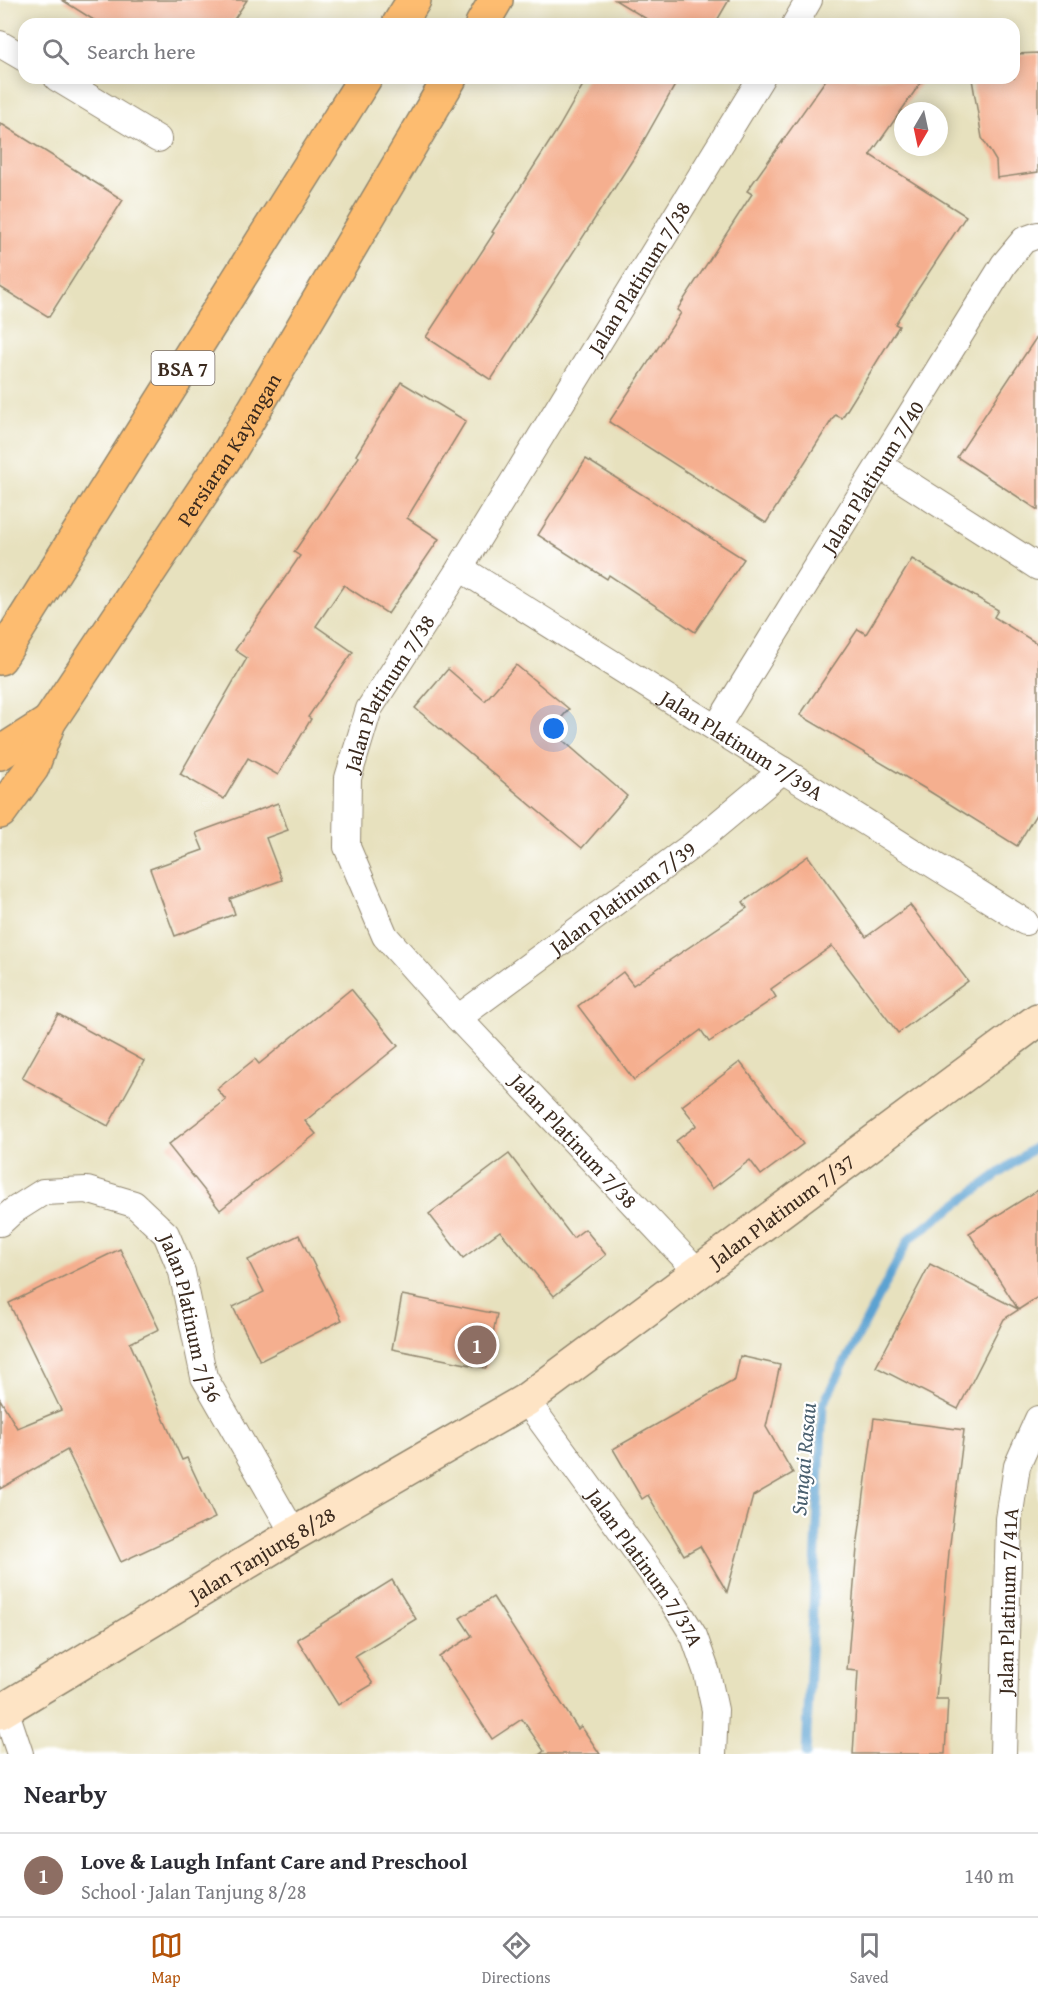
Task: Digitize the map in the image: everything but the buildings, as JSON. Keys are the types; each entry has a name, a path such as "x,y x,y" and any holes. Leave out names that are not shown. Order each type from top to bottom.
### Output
{"main road":[{"path":"403,18 414,0"},
{"path":"486,18 496,0"},
{"name":"BSA 7","path":"0,658 361,84"},
{"name":"Persiaran Kayangan","path":"0,812 32,768 49,723 231,449 446,84"},
{"path":"0,753 49,723"}],"street":[{"path":"798,18 809,0"},
{"path":"0,44 18,54"},
{"path":"67,84 158,139"},
{"name":"Jalan Platinum 7/38","path":"698,1272 458,1018 385,936 347,847 348,778 369,709 460,568 757,84"},
{"name":"Jalan Platinum 7/40","path":"716,728 1004,264 1024,240 1038,236"},
{"path":"879,465 1038,567"},
{"name":"Jalan Platinum 7/39A","path":"460,568 1025,922"},
{"name":"Jalan Platinum 7/39","path":"458,1018 693,845 783,770"},
{"name":"Jalan Platinum 7/37","path":"526,1400 1038,1020"},
{"name":"Jalan Platinum 7/36","path":"0,1223 13,1211 43,1192 87,1190 134,1203 166,1233 182,1272 204,1377 294,1534"},
{"name":"Jalan Tanjung 8/28","path":"3,1711 294,1534 526,1400"},
{"name":"Jalan Platinum 7/37A","path":"526,1400 671,1599 694,1636 707,1672 715,1710 713,1754"},
{"name":"Jalan Platinum 7/41A","path":"1003,1754 1009,1518 1017,1466 1025,1442 1038,1419"},
{"path":"3,1711 20,1754"}],"waterway":[{"name":"Sungai Rasau","path":"806,1754 823,1404 909,1239 1038,1145"}],"place":[{"name":"Love & Laugh Infant Care and Preschool","path":"477,1345"}]}
